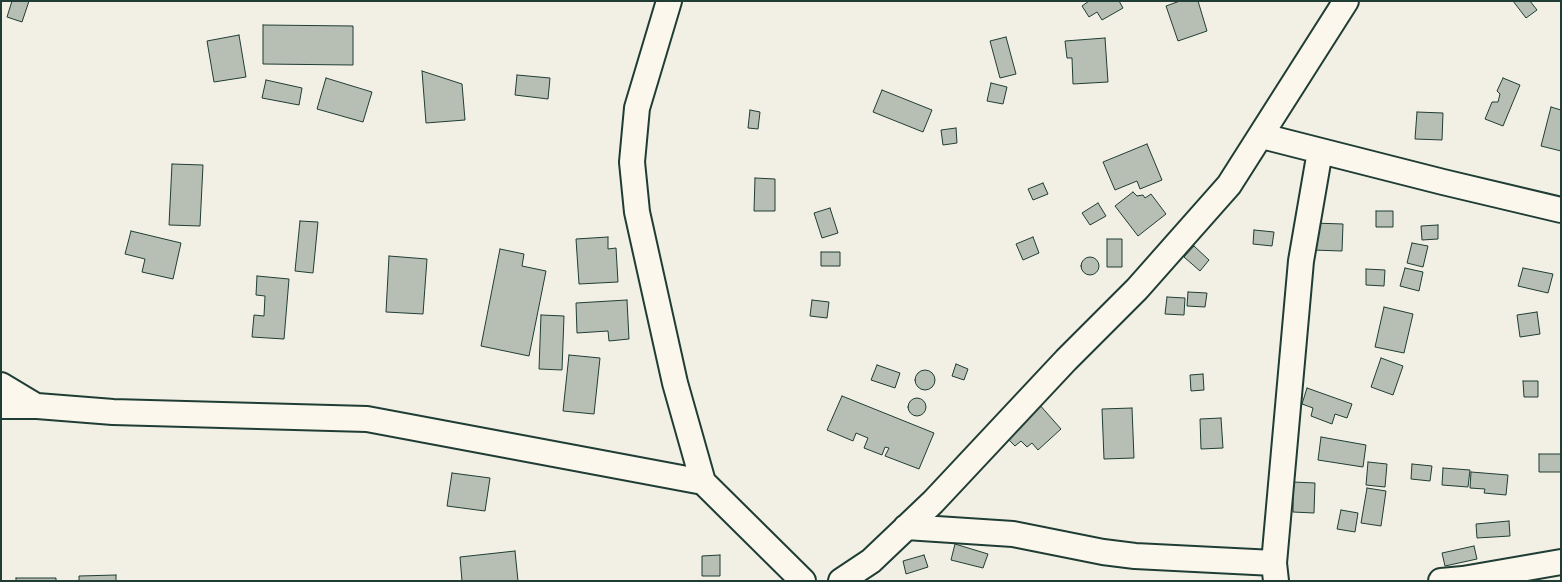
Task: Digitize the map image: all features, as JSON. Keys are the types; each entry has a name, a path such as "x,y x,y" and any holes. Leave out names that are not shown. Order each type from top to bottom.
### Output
{"street":[{"path":"669,1 637,108 632,162 637,212 675,383 703,482 803,581"},
{"path":"841,581 871,561 933,502 1066,360 1137,289 1229,185 1262,136 1346,1"},
{"path":"1262,136 1561,210"},
{"path":"906,527 1013,534 1103,552 1275,572 1301,261 1320,151"},
{"path":"1,385 37,406"},
{"path":"1,406 37,406 113,412 367,419 703,482"},
{"path":"1441,581 1463,580 1561,562"}],"building":[{"path":"12,1 29,1 22,22 7,17"},
{"path":"1089,1 1119,1 1123,8 1102,20 1097,12 1089,17 1082,6"},
{"path":"1180,1 1198,1 1207,31 1178,41 1166,6"},
{"path":"1513,1 1530,1 1537,10 1526,18"},
{"path":"263,25 353,26 353,65 263,64"},
{"path":"239,35 246,77 214,82 207,41"},
{"path":"1006,37 1016,74 1000,78 990,41"},
{"path":"1105,38 1108,82 1073,84 1072,58 1067,58 1065,41"},
{"path":"422,71 462,84 465,120 426,123"},
{"path":"517,75 550,78 548,99 515,95"},
{"path":"326,78 372,92 363,122 317,109"},
{"path":"1503,78 1520,85 1503,126 1485,119 1492,102 1498,102 1500,94 1497,91"},
{"path":"266,80 302,88 299,105 262,98"},
{"path":"991,83 1007,87 1003,104 987,101"},
{"path":"882,90 932,110 923,132 873,112"},
{"path":"1551,107 1561,110 1561,151 1541,146"},
{"path":"750,110 760,112 758,129 748,128"},
{"path":"1417,112 1443,113 1442,140 1415,139"},
{"path":"956,128 957,143 943,145 941,130"},
{"path":"1147,144 1162,180 1140,189 1137,181 1115,190 1103,162"},
{"path":"172,164 203,165 200,226 169,225"},
{"path":"755,178 775,179 775,211 754,211"},
{"path":"1043,183 1048,194 1033,200 1028,189"},
{"path":"1133,192 1137,196 1143,195 1145,198 1151,194 1166,214 1138,236 1115,206"},
{"path":"1098,203 1106,216 1090,225 1082,213"},
{"path":"830,208 838,233 822,238 814,213"},
{"path":"1376,211 1393,211 1393,227 1376,227"},
{"path":"300,221 318,222 313,273 295,271"},
{"path":"1313,223 1343,224 1342,251 1312,250"},
{"path":"1438,225 1438,239 1422,240 1421,226"},
{"path":"1254,230 1274,232 1272,246 1253,244"},
{"path":"131,231 181,243 173,279 142,272 145,259 125,254"},
{"path":"608,237 608,249 616,248 618,282 579,284 576,239"},
{"path":"1033,237 1039,253 1023,260 1016,244"},
{"path":"1107,239 1122,239 1122,267 1107,267"},
{"path":"1412,243 1428,246 1423,267 1407,263"},
{"path":"1194,246 1209,260 1200,271 1184,257"},
{"path":"500,249 524,254 522,266 546,271 529,356 481,346"},
{"path":"821,252 840,252 840,266 821,266"},
{"path":"389,256 427,259 423,314 386,312"},
{"path":"1086,257 1094,257 1099,262 1097,273 1086,275 1081,270 1081,262"},
{"path":"1405,268 1423,272 1419,291 1400,286"},
{"path":"1523,268 1553,274 1548,293 1518,286"},
{"path":"1366,269 1385,270 1384,286 1366,285"},
{"path":"257,276 289,279 284,339 252,337 254,315 264,316 265,296 256,295"},
{"path":"1188,292 1207,293 1205,307 1187,306"},
{"path":"1167,297 1185,298 1184,315 1165,314"},
{"path":"627,300 629,339 609,341 608,331 577,333 576,303"},
{"path":"812,300 829,302 827,318 810,316"},
{"path":"1384,307 1413,314 1404,353 1375,347"},
{"path":"1537,312 1540,334 1520,337 1517,315"},
{"path":"541,315 564,316 562,370 539,369"},
{"path":"569,355 600,358 594,414 563,411"},
{"path":"1381,358 1403,366 1393,395 1371,387"},
{"path":"956,364 968,369 964,380 952,376"},
{"path":"877,365 900,373 895,388 871,380"},
{"path":"925,370 932,373 935,380 932,387 925,390 918,387 915,380 918,373"},
{"path":"1203,374 1204,390 1191,391 1190,375"},
{"path":"1523,381 1538,381 1538,397 1524,397"},
{"path":"1307,388 1352,404 1347,418 1335,414 1332,424 1311,416 1313,408 1302,404"},
{"path":"842,396 934,433 919,469 885,456 889,448 885,447 882,455 864,448 868,438 856,433 853,441 827,430"},
{"path":"917,398 923,401 926,407 923,413 917,416 911,413 908,407 911,401"},
{"path":"1038,403 1061,429 1038,450 1032,443 1027,447 1021,441 1015,446 1003,434"},
{"path":"1132,408 1134,458 1104,459 1102,409"},
{"path":"1221,418 1223,448 1201,449 1200,419"},
{"path":"1321,437 1366,445 1363,467 1318,460"},
{"path":"1539,454 1561,454 1561,472 1539,472"},
{"path":"1368,462 1387,464 1385,487 1366,485"},
{"path":"1412,464 1432,466 1430,481 1411,479"},
{"path":"1443,468 1470,470 1468,487 1442,485"},
{"path":"1471,472 1508,475 1506,495 1484,493 1485,489 1470,488"},
{"path":"452,473 490,478 485,511 447,506"},
{"path":"1293,482 1315,483 1314,513 1293,512"},
{"path":"1367,488 1386,491 1381,526 1361,523"},
{"path":"1341,510 1358,513 1355,532 1337,529"},
{"path":"1509,521 1510,536 1477,538 1476,524"},
{"path":"955,544 988,554 983,568 951,560"},
{"path":"1474,546 1477,559 1445,566 1442,553"},
{"path":"515,551 518,581 462,581 460,557"},
{"path":"720,555 720,576 702,576 702,556"},
{"path":"924,555 928,567 906,574 903,561"},
{"path":"116,575 116,581 79,581 79,576"},
{"path":"16,578 56,578 56,581 16,581"}]}
